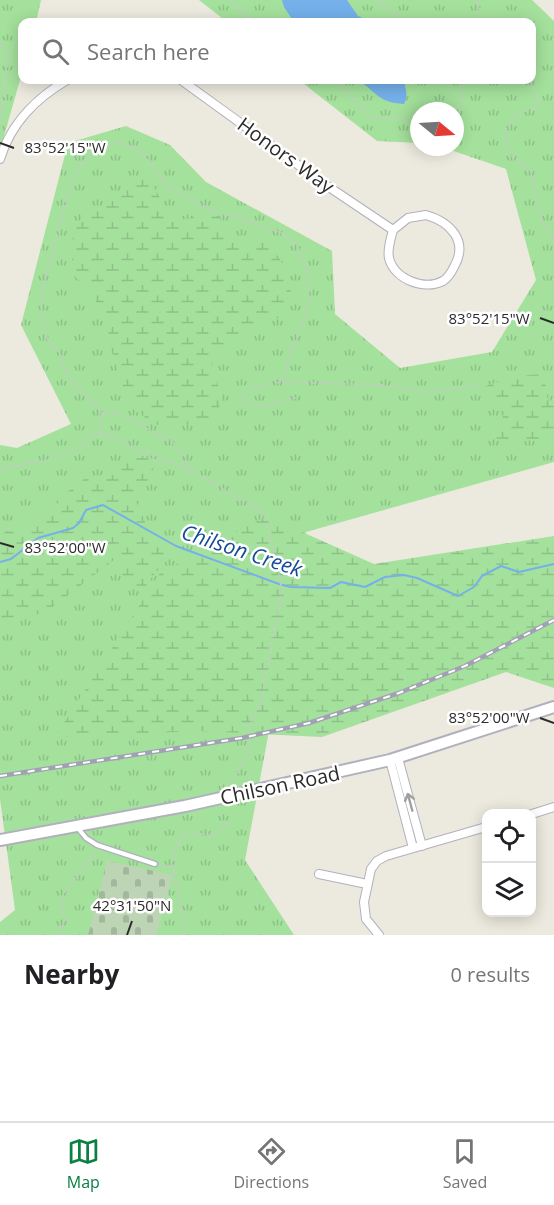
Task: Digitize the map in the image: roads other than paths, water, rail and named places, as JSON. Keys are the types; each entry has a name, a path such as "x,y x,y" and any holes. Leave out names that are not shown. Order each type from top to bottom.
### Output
{"main road":[{"name":"Chilson Road","path":"0,840 194,804 394,759 554,707"}],"street":[{"path":"0,159 21,116 50,90 60,84"},
{"name":"Honors Way","path":"187,84 326,185 393,230"},
{"path":"426,215 441,219 452,230 459,242 460,256 445,280 432,284 405,279 394,268 389,256 393,230 408,218 426,215"},
{"path":"394,759 422,846"},
{"path":"394,759 413,848"},
{"path":"536,812 554,807"},
{"path":"379,935 366,919 364,902 371,869 377,861 386,856 482,828"},
{"path":"319,874 367,884"}],"lane":[{"path":"77,827 86,838 103,847 155,864"}],"water":[{"path":"282,0 347,0 358,16 363,18 291,18"},
{"path":"363,84 405,84 404,104 388,101"}],"waterway":[{"name":"Chilson Creek","path":"0,562 11,559 38,538 73,528 79,523 86,510 103,505 176,546 291,587 330,588 341,582 365,587 385,577 404,575 417,578 458,596 474,587 482,576 501,566 519,572 554,564"}],"railway":[{"path":"0,776 242,738 309,723 399,693 465,666 554,620"}]}
